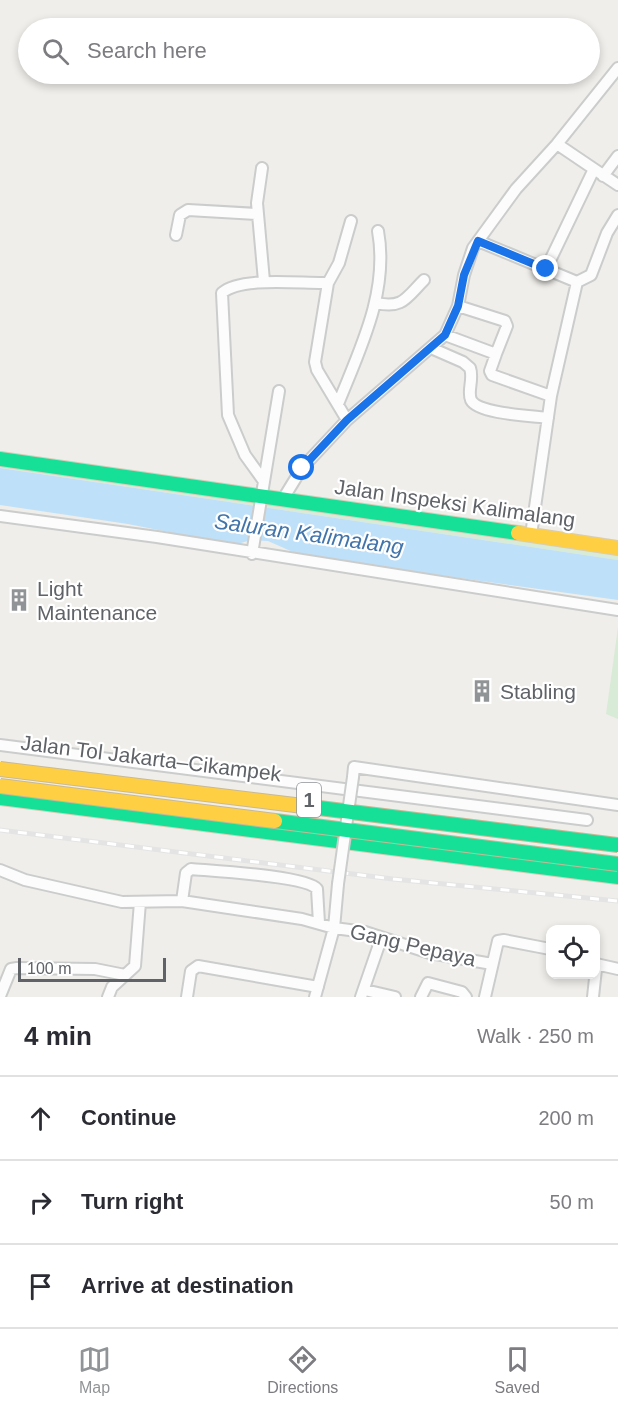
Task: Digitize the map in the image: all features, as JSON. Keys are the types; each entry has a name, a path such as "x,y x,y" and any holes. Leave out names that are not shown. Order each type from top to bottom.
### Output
{"main road":[{"name":"Jalan Inspeksi Kalimalang","path":"0,459 259,500 283,499 618,548"},
{"name":"Jalan Tol Jakarta–Cikampek","path":"0,760 618,840"},
{"name":"1","path":"0,769 618,845"},
{"name":"1","path":"0,786 618,864"},
{"name":"1","path":"0,798 618,877"}],"street":[{"path":"283,499 302,468 347,420 445,335 458,306 464,275 478,241 516,189 557,144 618,68"},
{"path":"557,144 618,185"},
{"path":"546,269 599,173 618,156"},
{"path":"262,168 258,214 264,281"},
{"path":"176,236 180,215 188,210 258,214"},
{"path":"478,241 577,282 591,275 607,233 618,215"},
{"path":"347,420 317,370 315,362 328,283 339,263 351,221"},
{"path":"338,404 376,303 381,264 378,231"},
{"path":"376,303 390,307 399,305 424,280"},
{"path":"263,480 242,449 228,415 221,297 227,288 264,281 298,284 328,283"},
{"path":"531,535 551,396 577,282"},
{"path":"458,306 505,321 507,326 490,371 492,375 551,396"},
{"path":"445,335 496,354"},
{"path":"431,348 470,368 470,398 476,406 488,410 548,418"},
{"path":"253,549 259,500 279,391"},
{"path":"0,516 253,549 618,610"},
{"path":"0,745 587,820"},
{"path":"187,997 191,971 198,966 316,992 334,928 354,767 618,805"},
{"path":"182,901 186,873 191,869 253,876 289,877 307,881 317,889 319,923"},
{"name":"Gang Pepaya","path":"0,870 26,880 122,902 182,901 232,906 334,928 350,928 430,953 492,964"},
{"path":"108,997 112,987 135,966 138,958 140,902"},
{"path":"381,939 363,994 395,997"},
{"path":"485,997 498,941 504,939 546,948"},
{"path":"600,967 618,969"},
{"path":"0,996 10,969 95,969 125,975"},
{"path":"593,997 595,979"},
{"path":"421,997 429,983 462,992 466,997"}],"green space":[{"path":"0,459 618,548 618,560 0,468"},
{"path":"618,627 618,719 606,714"}],"water":[{"name":"Saluran Kalimalang","path":"0,468 618,560 618,600 302,556 268,541 251,540 234,545 128,524 0,505"}],"railway":[{"path":"0,830 393,879 618,901"}],"traffic: fast":[{"path":"0,459 518,533"},
{"path":"0,798 618,877"},
{"path":"303,806 618,845"},
{"path":"275,821 618,864"}],"traffic: slow":[{"path":"518,533 618,548"},
{"path":"0,769 303,806"},
{"path":"0,786 275,821"}],"place":[{"name":"Light Maintenance","path":"19,600"},
{"name":"Stabling","path":"482,691"}],"route":[{"path":"302,468 347,420 445,335 458,306 464,275 473,248 478,241 546,269"}]}
